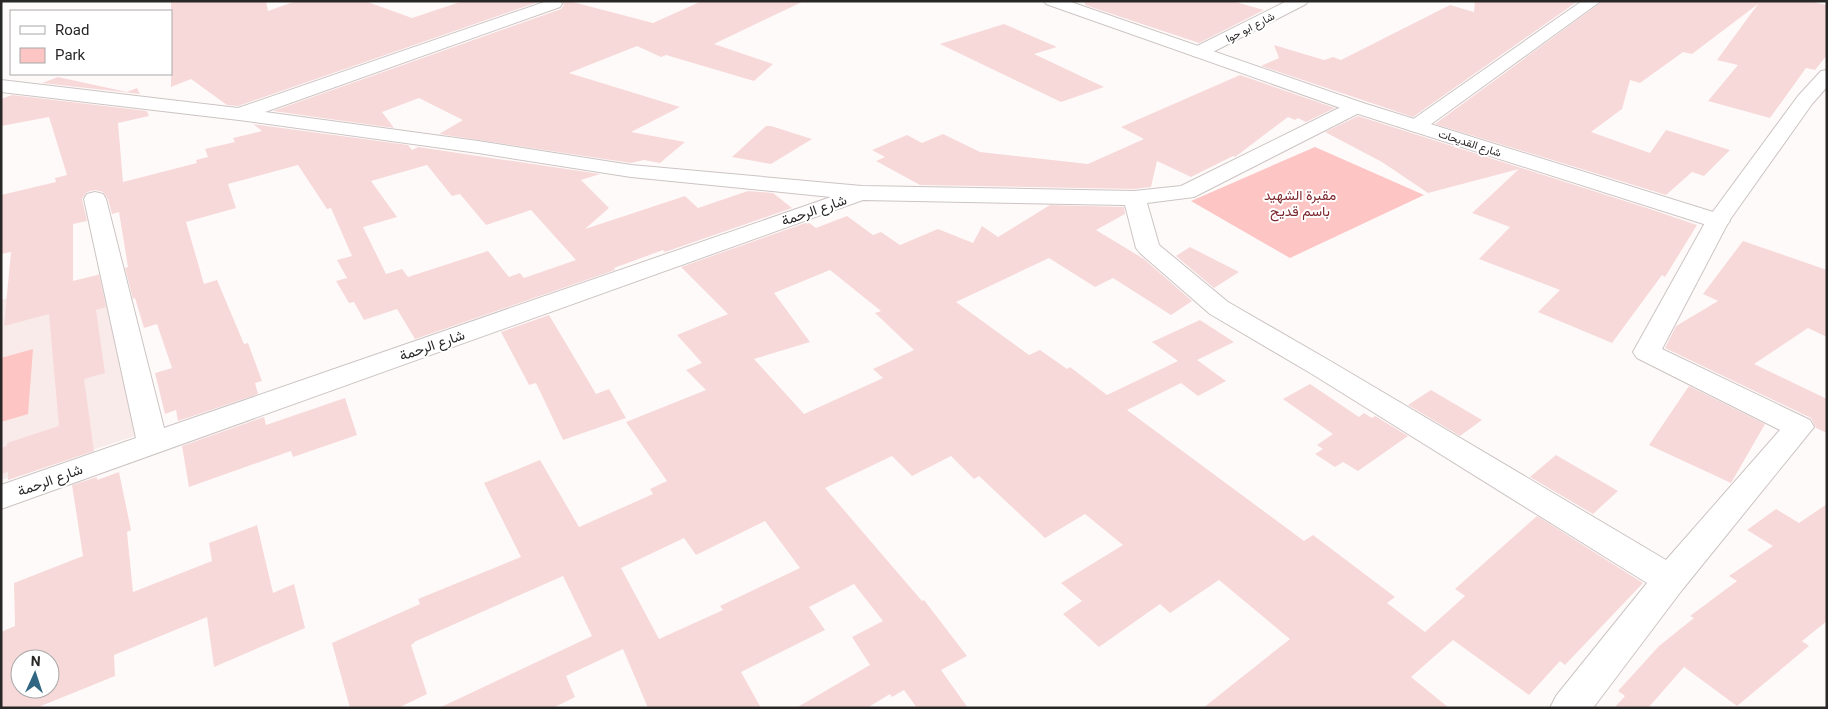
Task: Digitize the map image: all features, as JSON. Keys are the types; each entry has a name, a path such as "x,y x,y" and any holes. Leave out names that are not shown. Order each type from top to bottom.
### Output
{"street":[{"name":"شارع القديحات","path":"1052,1 1356,107 1718,221"},
{"name":"شارع ابو حوا","path":"1199,52 1300,1"},
{"path":"1416,126 1593,1"},
{"path":"239,114 554,4"},
{"path":"1570,708 1670,580 1799,427 1647,352 1718,221 1805,100 1827,76"},
{"path":"1,86 239,114 478,147 631,171 862,193 1134,198 1186,192 1356,107"},
{"name":"شارع الرحمة","path":"1,497 862,193"},
{"path":"1134,198 1148,248 1219,308 1322,368 1670,580"},
{"path":"96,199 152,444"}],"shaded area":[{"path":"114,270 141,434 1,480 1,300"}],"green space":[{"name":"مقبرة الشهيد باسم قديح","path":"1315,147 1424,195 1290,258 1191,201"},
{"path":"33,349 28,414 1,422 1,358"}],"building":[{"path":"171,1 266,1 268,11 296,1 365,1 412,18 463,1 541,1 238,106 227,105 191,79 171,87"},
{"path":"562,1 569,1 653,23 702,1 804,1 714,44 773,64 754,81 666,55 661,57 637,46 569,73 680,107 631,132 685,142 660,163 644,160 631,163 439,134 463,120 419,98 382,112 394,128 273,111 561,9 564,5"},
{"path":"1085,1 1232,1 1264,10 1199,43 1085,5"},
{"path":"1475,1 1578,1 1413,117 1261,66 1279,58 1274,45 1324,60 1333,57 1341,60 1450,5 1474,12"},
{"path":"1603,1 1809,1 1827,5 1827,55 1815,70 1806,68 1770,118 1708,101 1738,65 1717,60 1758,4 1692,54 1683,52 1640,83 1630,80 1622,109 1591,132 1650,153 1666,130 1730,150 1704,176 1692,172 1666,195 1435,124"},
{"path":"1004,24 1057,47 1034,54 1104,87 1061,102 940,44"},
{"path":"1240,75 1335,108 1306,122 1298,118 1295,120 1288,117 1235,157 1233,156 1191,177 1157,161 1151,187 1134,189 920,185 876,161 885,157 872,150 907,135 922,143 943,134 980,152 1088,164 1144,139 1121,127"},
{"path":"58,77 127,92 137,88 140,94 42,83"},
{"path":"12,95 147,111 149,116 118,123 123,182 197,163 196,160 208,157 205,149 235,142 233,138 262,131 253,124 408,145 412,150 418,147 600,174 581,180 609,208 585,229 685,196 698,208 748,191 773,193 792,208 665,252 663,250 614,268 615,270 415,339 397,309 364,320 354,302 349,303 336,281 347,278 337,260 352,256 331,208 327,209 298,165 228,184 236,208 186,222 204,284 217,280 244,344 248,343 262,381 255,383 258,394 178,421 176,410 165,414 155,373 172,368 157,324 144,328 135,298 133,299 125,268 128,267 119,212 112,214 108,199 103,192 95,190 87,192 82,199 87,221 73,224 73,281 99,275 106,307 96,310 105,373 84,379 94,451 8,480 8,472 1,474 1,448 7,446 7,443 59,426 49,314 4,326 11,252 1,254 1,195 56,182 55,178 67,175 49,117 1,126 1,99","holes":["427,165 452,196 460,194 486,225 531,210 576,260 524,278 520,273 509,277 488,251 408,277 402,269 386,274 363,227 397,217 371,181"]},
{"path":"1358,116 1697,225 1665,277 1662,275 1612,343 1538,312 1560,290 1479,259 1510,227 1472,213 1519,169 1428,193 1382,162 1325,132"},
{"path":"766,126 812,139 771,164 732,157"},
{"path":"1050,205 1124,207 1125,214 1096,230 1144,259 1192,301 1171,315 1113,278 1095,287 1049,258 956,302 1029,355 1040,350 1067,369 1070,367 1107,395 1178,361 1152,342 1200,320 1234,342 1197,360 1226,381 1198,396 1181,383 1127,410 1304,541 1313,535 1395,597 1387,603 1425,632 1465,596 1455,589 1537,516 1643,583 1565,665 1560,661 1529,695 1453,640 1411,677 1449,708 1203,708 1290,639 1219,580 1170,613 1160,604 1099,647 1063,614 1082,601 1061,583 1123,545 1085,514 1045,538 979,476 974,479 951,456 912,476 892,456 825,488 922,601 924,600 967,656 941,670 968,708 917,708 904,690 892,697 890,694 867,708 796,708 870,665 852,637 883,621 854,584 809,607 825,630 741,672 761,708 648,708 623,649 566,676 575,697 553,708 439,708 592,636 563,576 414,642 411,645 427,694 398,708 350,708 332,643 420,604 418,599 521,557 484,483 540,460 579,527 653,494 650,489 667,481 626,422 706,390 686,370 702,363 677,335 728,314 681,267 808,222 816,228 847,216 873,235 881,232 900,245 938,229 973,243 982,226 998,237","holes":["830,270 881,311 875,313 914,350 873,369 883,378 804,414 754,359 810,342 774,293","765,521 800,568 720,606 723,610 659,639 621,568 684,538 696,555"]},
{"path":"1743,241 1827,270 1827,337 1808,328 1754,364 1827,399 1827,433 1816,428 1811,418 1665,348 1676,326 1718,301 1703,294"},
{"path":"1190,247 1239,272 1214,288 1176,256"},
{"path":"549,315 596,394 609,389 626,418 563,440 536,383 529,385 501,332"},
{"path":"1310,384 1359,417 1364,413 1372,418 1375,416 1408,436 1358,471 1343,462 1335,467 1315,454 1323,449 1317,445 1333,434 1283,399"},
{"path":"1689,386 1765,424 1731,483 1649,445"},
{"path":"1431,390 1482,420 1460,436 1408,405"},
{"path":"345,398 357,435 293,457 291,451 189,487 182,446 264,417 266,425"},
{"path":"1556,455 1618,491 1593,514 1530,477"},
{"path":"119,472 131,530 127,532 133,592 212,561 209,543 257,525 273,593 294,584 305,628 214,667 207,617 114,655 115,676 60,698 60,649 10,649 10,699 58,699 36,708 1,708 1,632 15,626 14,583 83,556 72,485 97,477 97,480"},
{"path":"1827,504 1827,621 1802,641 1809,646 1737,706 1684,667 1648,708 1614,708 1625,696 1618,691 1659,646 1694,618 1690,616 1737,581 1729,576 1773,546 1747,530 1776,509 1799,523"}]}
